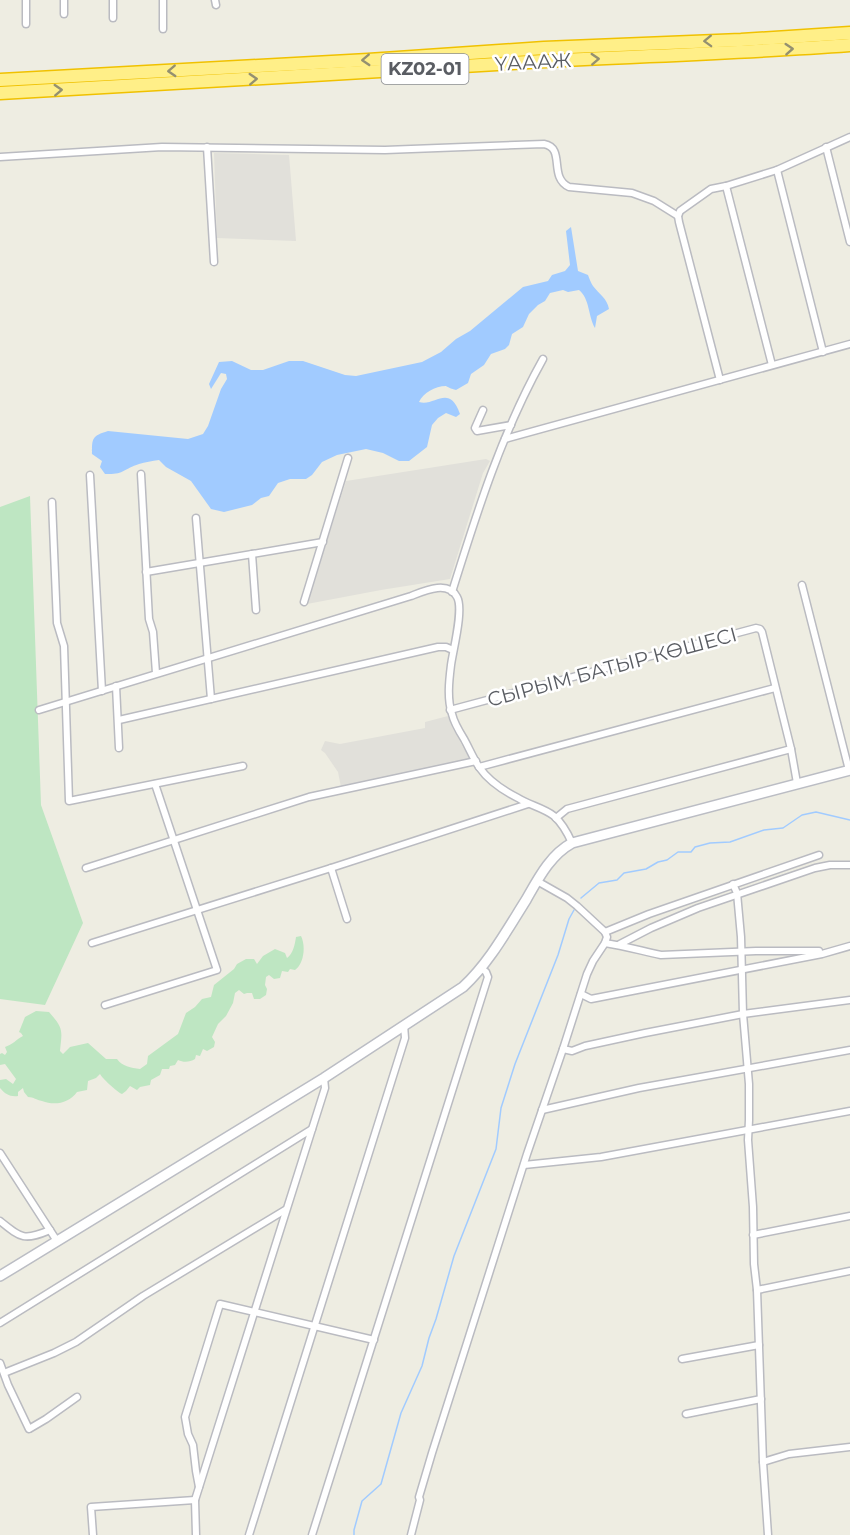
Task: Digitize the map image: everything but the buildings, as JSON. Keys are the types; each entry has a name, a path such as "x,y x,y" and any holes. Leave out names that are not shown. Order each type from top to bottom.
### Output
{"highway":[{"name":"ҮАААЖ","path":"0,80 850,33"},
{"name":"ҮАААЖ","path":"0,93 850,45"}],"main road":[{"path":"0,1276 324,1078 463,987 481,968 554,857 572,843 849,770"}],"street":[{"path":"26,0 26,24"},
{"path":"64,0 64,14"},
{"path":"113,0 113,18"},
{"path":"163,0 164,29"},
{"path":"720,380 678,216 680,211 711,189 777,170 850,136"},
{"path":"0,157 162,147 385,150 544,144 550,145 555,151 559,180 563,184 570,187 632,193 654,201 678,216"},
{"path":"207,147 214,262"},
{"path":"826,147 850,242"},
{"path":"777,170 823,352"},
{"path":"726,186 772,365"},
{"path":"505,439 850,344"},
{"path":"452,592 485,487 532,378 543,359"},
{"path":"483,410 475,428 477,431 511,425"},
{"path":"304,602 348,458"},
{"path":"141,474 149,619 153,632 156,673"},
{"path":"90,475 102,691"},
{"path":"52,502 57,623 63,646 69,801 243,766"},
{"path":"196,518 211,699"},
{"path":"146,572 323,542"},
{"path":"252,554 256,610"},
{"path":"802,585 849,770"},
{"path":"39,710 433,588 443,588 457,596 459,603 448,690 450,710 458,728 477,764 490,779 503,789 550,813 556,818 572,843"},
{"name":"СЫРЫМ БАТЫР КӨШЕСІ","path":"450,710 756,628 762,632 791,749 797,783"},
{"path":"118,720 438,647 453,650"},
{"path":"116,686 119,748"},
{"path":"86,868 309,797 477,764 775,688"},
{"path":"556,818 567,809 791,749"},
{"path":"105,1005 217,970 155,783"},
{"path":"92,943 332,868 528,803"},
{"path":"605,932 733,884 819,855"},
{"path":"620,944 668,920 738,893 815,868 850,865"},
{"path":"332,868 347,919"},
{"path":"411,1535 432,1453 586,974 607,937 605,932 577,906 537,881"},
{"path":"733,884 738,893 746,1068 749,1084 748,1130 768,1535"},
{"path":"605,942 661,955 850,951"},
{"path":"581,994 591,999 822,954 850,946"},
{"path":"312,1535 488,977 481,968"},
{"path":"563,1049 572,1051 645,1033 743,1014 850,1000"},
{"path":"249,1535 405,1038 404,1025"},
{"path":"542,1110 639,1088 850,1050"},
{"path":"196,1535 195,1500 325,1088 324,1078"},
{"path":"524,1165 601,1157 850,1111"},
{"path":"0,1323 312,1129"},
{"path":"0,1153 57,1241"},
{"path":"4,1373 76,1342 143,1296 286,1209"},
{"path":"753,1235 850,1216"},
{"path":"0,1221 14,1233 25,1237 50,1230"},
{"path":"757,1290 850,1271"},
{"path":"199,1487 193,1445 185,1417 220,1304 374,1340"},
{"path":"682,1359 759,1346"},
{"path":"0,1363 8,1386 29,1429 77,1397"},
{"path":"686,1414 761,1399"},
{"path":"763,1462 789,1454 850,1447"},
{"path":"93,1535 91,1507 195,1500"}],"shaded area":[{"path":"214,153 289,155 296,241 217,238"},
{"path":"486,459 490,461 483,473 450,579 307,604 346,481"},
{"path":"448,716 470,760 341,787 338,772 321,750 325,741 340,744 425,728 425,722"}],"green space":[{"path":"30,496 41,805 83,923 45,1005 0,999 0,507"},
{"path":"301,936 303,954 295,970 282,971 280,978 274,979 269,975 266,977 266,995 260,999 254,999 252,993 244,994 239,990 235,993 233,1003 212,1037 215,1042 214,1047 207,1051 203,1049 200,1056 196,1055 193,1060 185,1062 178,1060 169,1069 162,1069 160,1075 151,1080 150,1085 137,1090 130,1086 122,1094 100,1074 88,1081 87,1090 77,1092 70,1099 57,1103 28,1097 23,1088 18,1092 18,1096 15,1096 8,1095 0,1088 0,1080 6,1079 13,1084 16,1079 5,1064 0,1065 0,1054 5,1055 7,1052 5,1047 23,1036 19,1032 25,1017 36,1011 49,1012 60,1026 60,1051 63,1054 70,1047 88,1043 106,1059 117,1059 127,1066 140,1069 147,1064 148,1056 178,1034 186,1013 202,999 211,997 214,985 237,964 246,959 254,959 257,964 263,956 275,949 285,953 287,958 292,951 296,937"}],"water":[{"path":"571,227 578,271 588,275 609,309 597,316 595,328 585,298 579,290 550,293 545,301 529,314 523,327 512,334 509,345 491,354 484,365 471,374 468,383 456,390 446,386 438,387 423,396 419,402 431,402 441,398 451,400 460,414 456,417 446,413 438,418 432,425 427,447 409,461 399,461 383,453 366,449 337,455 322,462 306,479 290,479 278,483 269,496 261,498 252,505 224,512 211,509 191,481 166,467 159,460 139,464 120,473 105,474 100,467 102,461 92,454 94,438 108,431 188,439 203,434 227,379 226,374 221,373 211,389 209,384 219,362 232,361 251,370 263,370 289,361 303,361 345,375 356,376 422,362 441,352 470,331 523,287 548,281 552,275 565,271 570,265 566,231"}],"waterway":[{"path":"581,898 599,883 617,880 624,873 646,869 667,860 678,852 691,852 695,847 710,843 730,842 764,830 783,828 802,815 816,812 850,820"},
{"path":"354,1535 362,1501 381,1484 401,1413 422,1366 454,1256 496,1149 501,1108 515,1064 574,910"}]}
